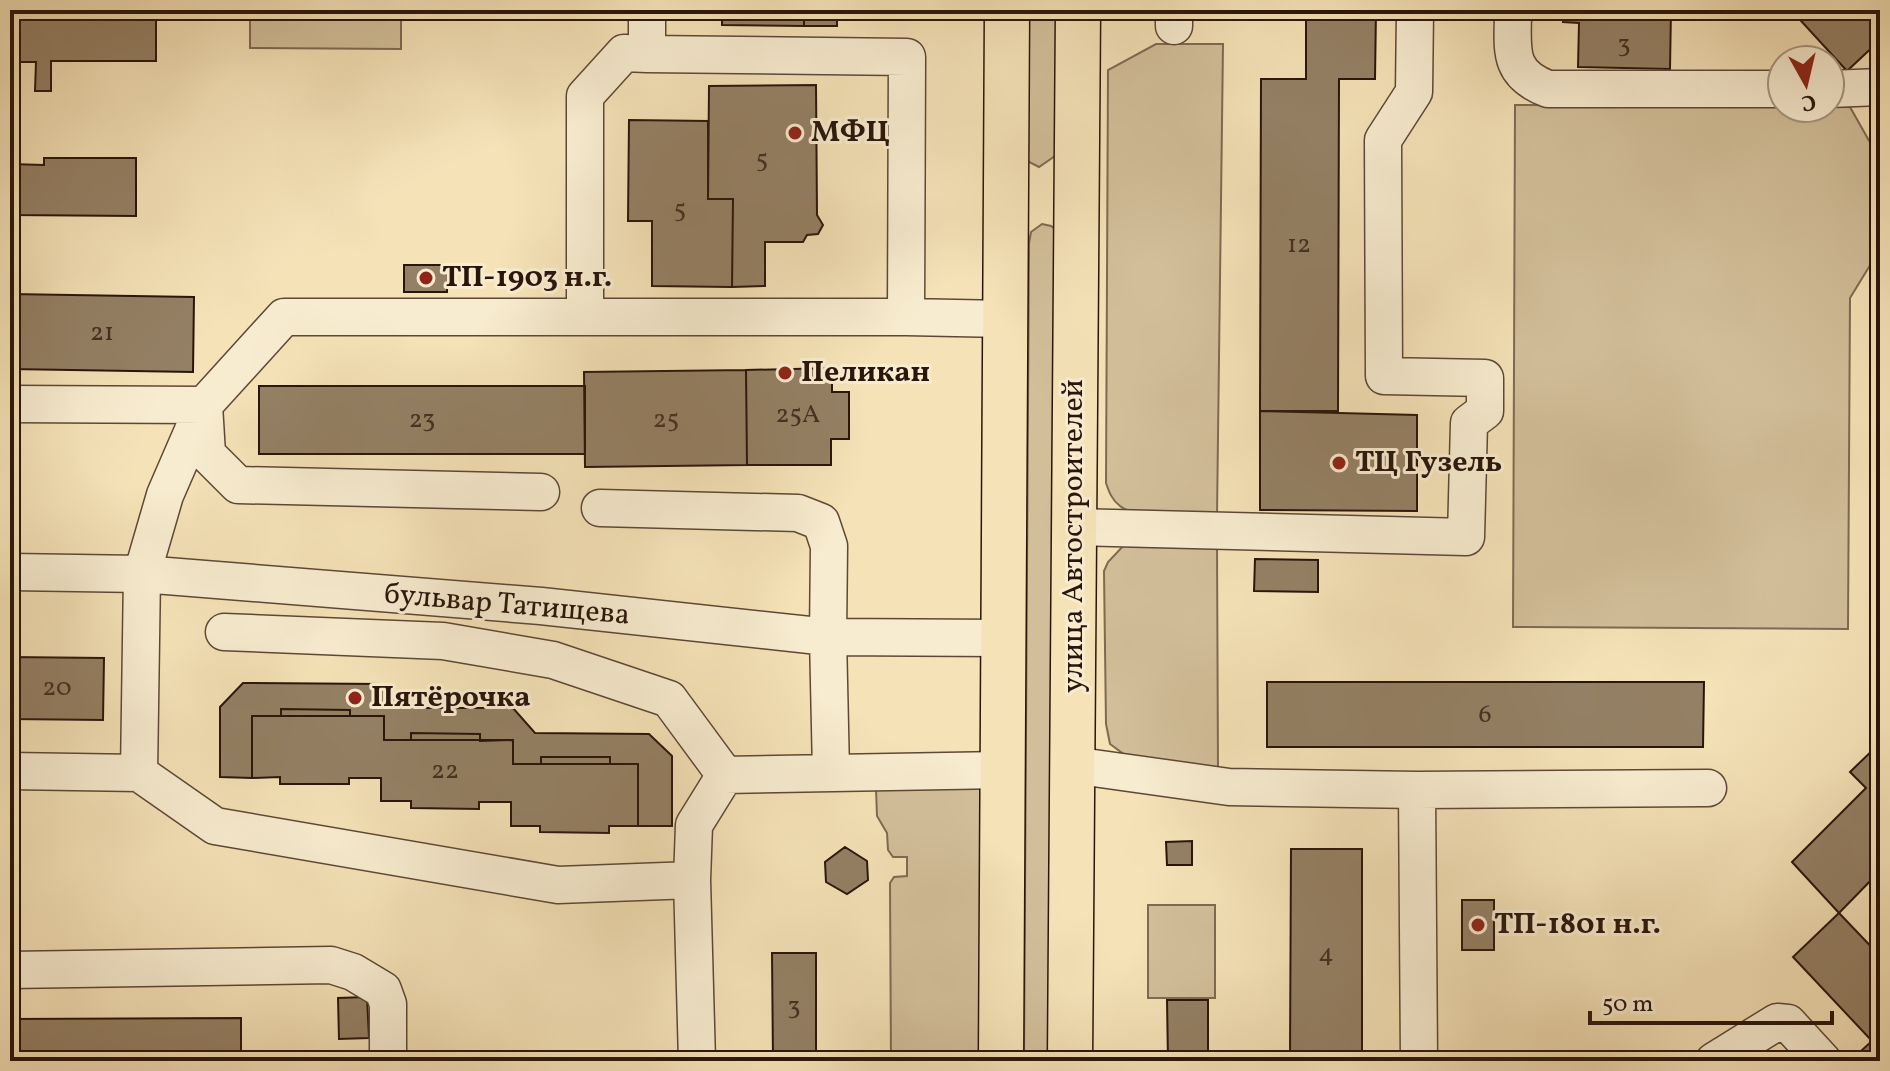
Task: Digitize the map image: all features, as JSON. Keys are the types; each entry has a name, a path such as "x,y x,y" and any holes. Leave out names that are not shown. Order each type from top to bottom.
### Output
{"main road":[{"path":"1001,1061 1007,10"},
{"name":"улица Автостроителей","path":"1070,1061 1078,10"},
{"path":"1006,191 1076,191"}],"street":[{"path":"647,10 647,54"},
{"path":"1074,527 1466,537 1469,423 1485,411 1485,378 1384,376 1383,140 1414,92 1415,10"},
{"path":"1513,10 1516,65 1522,76 1548,89 1766,89"},
{"path":"585,317 585,96 624,53 907,57 906,317"},
{"path":"1846,92 1877,97"},
{"path":"139,773 142,574 165,495 204,405 284,317 1005,319"},
{"path":"10,404 204,405"},
{"path":"204,405 207,454 238,485 541,492"},
{"path":"600,508 798,513 821,522 829,546 831,772"},
{"name":"бульвар Татищева","path":"10,572 142,574 541,606 828,637 1003,638"},
{"path":"224,632 443,641 553,660 669,699 725,775"},
{"path":"1072,765 1229,787 1417,790 1708,788"},
{"path":"725,775 1003,770"},
{"path":"10,771 139,773 215,826 558,885 692,880"},
{"path":"697,1061 692,880 694,825 725,775"},
{"path":"1417,790 1419,1061"},
{"path":"10,970 331,965 353,972 383,990 388,1004 388,1061"},
{"path":"1714,1061 1777,1022 1788,1023 1823,1061"}],"shaded area":[{"path":"250,10 401,10 401,49 250,48"},
{"path":"1025,10 1059,10 1055,156 1039,167 1027,161"},
{"path":"1156,44 1223,44 1217,516 1166,516 1129,511 1115,501 1106,483 1108,70"},
{"path":"1515,105 1766,106 1766,124 1846,124 1846,107 1850,107 1880,160 1880,249 1850,298 1848,629 1513,627"},
{"path":"1042,224 1059,232 1056,1061 1024,1061 1029,243 1031,232"},
{"path":"1126,543 1217,543 1218,771 1125,755 1110,744 1106,724 1104,571 1108,562"},
{"path":"978,786 985,790 995,1061 891,1061 890,883 894,877 907,876 907,857 893,857 888,850 887,833 877,816 876,789"},
{"path":"1148,905 1215,905 1215,998 1148,998"}],"building":[{"path":"10,10 156,10 156,61 51,61 51,91 35,91 36,62 10,62"},
{"path":"722,10 804,10 804,26 722,25"},
{"path":"804,10 837,10 837,26 804,26"},
{"path":"1306,10 1376,10 1375,79 1339,79 1338,411 1260,411 1261,79 1306,79"},
{"path":"1564,10 1671,10 1670,69 1578,67 1579,23 1563,22"},
{"path":"1791,10 1880,10 1880,40 1847,71 1846,44 1822,44"},
{"path":"816,85 817,215 823,225 818,234 807,235 803,242 765,242 765,286 732,287 733,199 708,199 709,86"},
{"path":"629,120 708,121 708,199 733,199 732,287 652,286 652,221 628,221"},
{"path":"44,158 136,158 136,216 10,215 10,164 44,165"},
{"name":"ТП-1903 н.г.","path":"404,265 447,265 447,292 404,292"},
{"path":"10,294 194,297 193,372 10,369"},
{"path":"832,368 832,392 849,392 849,439 831,439 831,465 747,465 746,370"},
{"path":"746,370 747,465 585,467 584,372"},
{"path":"259,386 585,386 585,454 259,454"},
{"name":"ТЦ Гузель","path":"1260,411 1417,415 1417,511 1260,510"},
{"path":"1255,559 1318,560 1318,592 1254,591"},
{"path":"10,657 104,658 103,720 10,719"},
{"path":"1267,682 1704,682 1703,747 1267,747"},
{"path":"243,683 381,684 407,708 513,708 535,733 649,734 672,756 672,826 638,826 638,764 513,764 513,740 384,740 384,716 252,716 252,778 220,777 220,707"},
{"path":"281,709 350,710 350,716 384,716 384,740 411,740 411,733 480,734 480,741 513,740 513,764 541,764 541,757 610,757 610,764 638,764 638,826 609,826 609,833 540,832 540,826 511,826 511,802 479,802 479,809 411,808 411,801 381,801 381,778 349,778 349,784 280,784 280,777 252,778 252,716 281,716"},
{"path":"1880,743 1880,871 1839,913 1792,862 1866,788 1850,772"},
{"path":"1192,841 1192,865 1167,865 1166,842"},
{"path":"845,847 867,861 868,880 847,894 826,882 825,862"},
{"path":"1291,849 1362,849 1362,1060 1257,1061 1290,1060"},
{"name":"ТП-1801 н.г.","path":"1462,900 1494,900 1494,950 1462,950"},
{"path":"1839,913 1880,956 1880,1061 1871,1061 1861,1051 1872,1041 1793,957"},
{"path":"772,953 816,953 816,1061 773,1061"},
{"path":"367,997 369,1038 339,1039 338,998"},
{"path":"1167,1000 1208,1000 1208,1061 1168,1061"},
{"path":"241,1018 241,1061 10,1061 10,1019"}],"place":[{"name":"МФЦ","path":"795,133"},
{"name":"ТП-1903 н.г.","path":"426,278"},
{"name":"Пеликан","path":"785,373"},
{"name":"ТЦ Гузель","path":"1339,463"},
{"name":"Пятёрочка","path":"355,698"},
{"name":"ТП-1801 н.г.","path":"1478,925"}]}
